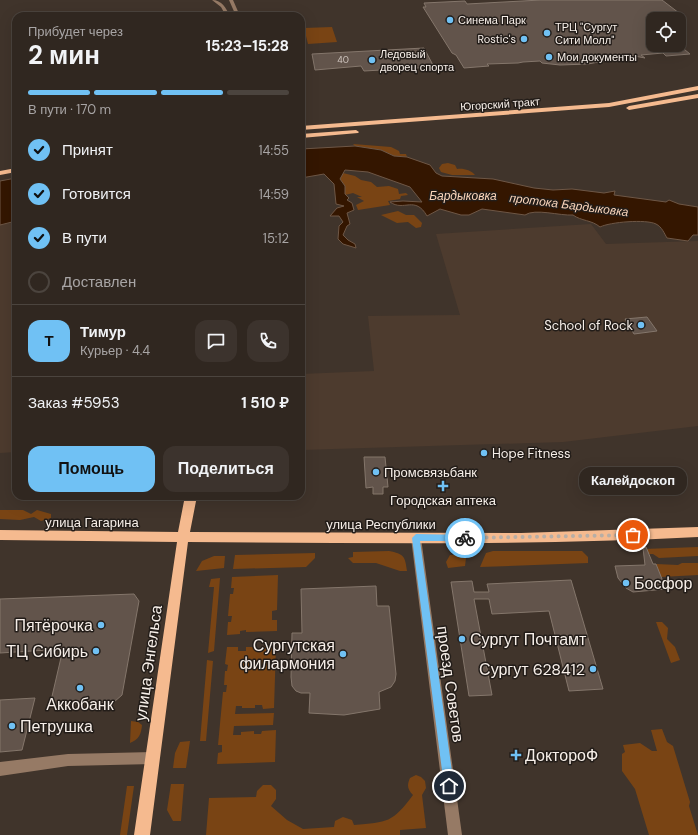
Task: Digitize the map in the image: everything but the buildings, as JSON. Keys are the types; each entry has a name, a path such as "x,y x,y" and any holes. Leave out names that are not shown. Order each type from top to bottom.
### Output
{"main road":[{"name":"Югорский тракт","path":"305,128 609,105 698,88"},
{"path":"580,115 615,111 698,96"},
{"name":"Югорский тракт","path":"520,120 566,116"},
{"path":"305,136 364,131"},
{"path":"0,166 12,164"},
{"path":"0,173 12,171"},
{"name":"улица Энгельса","path":"142,835 183,537 190,500"},
{"name":"улица Республики","path":"183,537 416,538 594,536 698,532"},
{"name":"улица Гагарина","path":"0,535 183,537"}],"street":[{"path":"214,0 223,6 226,12"},
{"path":"231,0 236,12"},
{"name":"проезд Советов","path":"416,538 455,835"},
{"path":"0,770 68,760 153,758"}],"shaded area":[{"path":"332,27 337,42 308,44 305,28"},
{"path":"353,144 391,147 399,151 400,154 406,154 407,157 394,156 381,150 355,146"},
{"path":"448,163 455,165 457,169 467,170 475,175 452,175 441,172 439,168 442,164"},
{"path":"343,173 371,182 377,187 389,186 398,189 399,194 406,193 408,195 401,196 400,199 388,201 390,205 358,210 356,205 364,201 357,197 362,197 353,193 345,195 340,178"},
{"path":"398,211 406,215 414,215 422,223 421,227 416,228 408,222 397,223 381,215"},
{"path":"12,223 12,452 0,453 0,225"},
{"path":"591,224 606,244 698,241 698,426 563,442 305,450 305,374 374,371 368,316 460,315 436,234"},
{"path":"0,510 23,510 31,514 37,510 51,514 51,518 41,521 34,517 20,520 0,519"},
{"path":"698,547 698,556 659,558 653,554 646,554 644,549"},
{"path":"389,551 403,556 407,571 400,571 376,563 353,563 348,558 353,557 353,552"},
{"path":"493,551 582,551 588,557 588,563 480,567 486,553"},
{"path":"315,553 315,558 306,567 233,569 235,555"},
{"path":"450,555 460,555 466,558 465,566 448,568 446,562"},
{"path":"214,556 225,556 224,568 196,571 202,561"},
{"path":"682,563 698,563 698,575 661,577 656,564 678,565"},
{"path":"278,575 277,610 272,611 272,620 277,620 277,631 246,632 246,630 240,631 240,634 227,635 228,622 231,622 232,616 228,616 230,594 233,594 234,588 231,588 232,577"},
{"path":"220,578 214,651 208,653 214,587 209,587 211,579"},
{"path":"656,622 662,622 668,628 667,639 675,647 680,660 671,663"},
{"path":"264,646 276,646 274,708 263,709 262,705 255,705 255,708 242,708 242,706 236,706 235,714 274,713 273,725 234,726 233,735 241,735 241,732 254,731 254,734 261,734 262,731 276,730 275,762 217,764 218,753 222,752 222,745 218,745 223,692 226,692 227,685 224,685 225,671 227,671 228,665 225,664 227,647 238,647 238,651 246,651 246,647 257,647 257,649 264,649"},
{"path":"207,660 213,661 206,741 200,741"},
{"path":"131,721 138,722 142,725 139,736 136,740 130,743"},
{"path":"662,729 667,742 673,746 690,802 689,806 698,835 649,835 635,789 622,771 622,754 625,752 623,745 640,743 652,751 657,751 651,730"},
{"path":"190,741 186,768 173,768 175,753 180,742"},
{"path":"416,775 425,781 426,788 422,795 426,828 400,830 400,835 206,835 209,798 256,797 257,791 263,785 271,785 276,790 276,799 271,806 287,820 303,829 334,827 335,821 343,817 352,820 354,825 382,822 400,811 413,795 408,787 408,783 410,778"},
{"path":"171,784 184,784 181,821 173,821 167,810"},
{"path":"127,786 134,786 127,835 120,835"}],"water":[{"name":"Бардыковка","path":"355,146 381,150 394,156 407,157 430,165 436,173 442,176 493,179 534,188 553,190 572,189 604,193 615,191 614,195 666,202 669,200 679,204 698,207 698,235 693,235 688,241 667,238 660,227 651,222 628,222 600,227 594,223 573,215 541,212 529,213 525,215 482,209 469,215 461,215 440,209 427,216 418,206 395,205 390,202 422,202 410,187 368,172 345,170 340,179 345,186 345,194 349,198 347,200 352,203 354,210 347,213 350,224 347,226 343,235 355,244 356,248 343,244 338,239 339,226 343,222 339,216 330,216 337,208 344,206 336,204 334,184 324,174 305,177 305,149"},
{"path":"12,179 12,222 0,225 0,181"}],"way so far":[{"path":"465,538 633,535"}],"place":[{"name":"Синема Парк","path":"450,20"},
{"name":"ТРЦ \"Сургут Сити Молл\"","path":"547,33"},
{"name":"Rostic's","path":"524,39"},
{"name":"Мои документы","path":"549,57"},
{"name":"Ледовый дворец спорта","path":"372,60"},
{"name":"School of Rock","path":"641,325"},
{"name":"Hope Fitness","path":"484,453"},
{"name":"Промсвязьбанк","path":"376,472"},
{"name":"Городская аптека","path":"443,486"},
{"name":"Калейдоскоп","path":"633,535"},
{"name":"Босфор","path":"626,583"},
{"name":"Пятёрочка","path":"101,625"},
{"name":"Сургут Почтамт","path":"462,639"},
{"name":"ТЦ Сибирь","path":"96,651"},
{"name":"Сургутская филармония","path":"343,654"},
{"name":"Сургут 628412","path":"593,669"},
{"name":"Аккобанк","path":"80,688"},
{"name":"Петрушка","path":"12,726"},
{"name":"ДоктороФ","path":"516,755"}],"route":[{"path":"449,786 416,538 465,538"}],"water label":[{"name":"протока Бардыковка","path":"569,205"}]}
